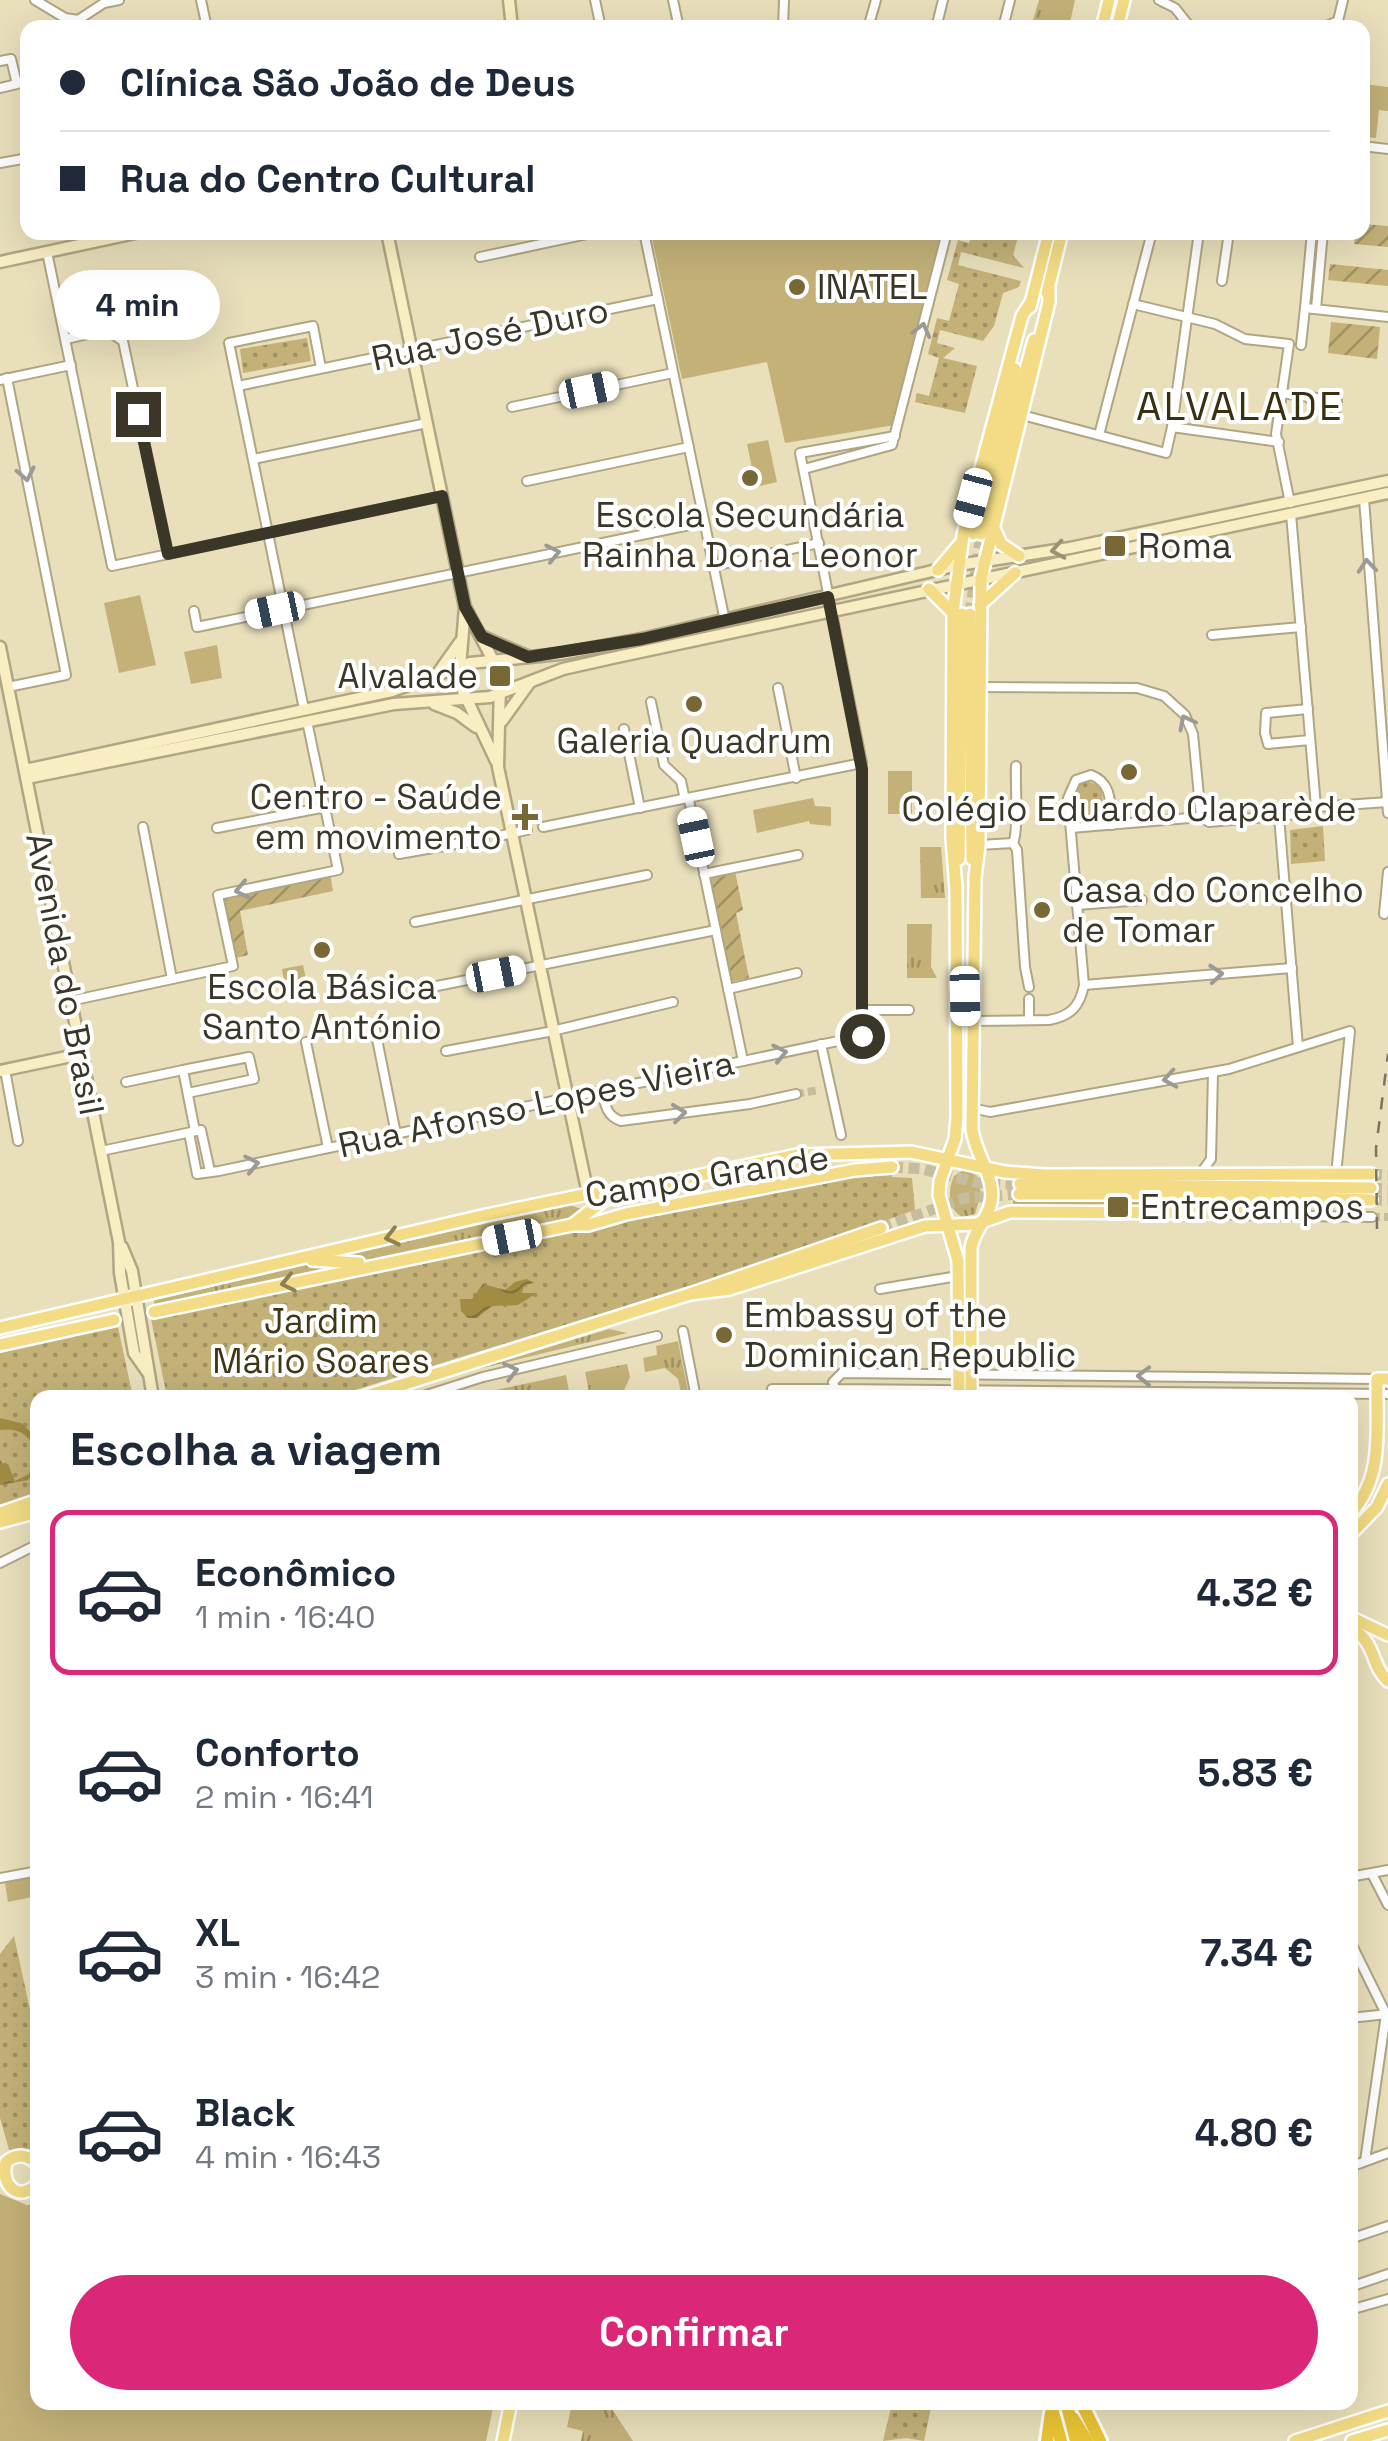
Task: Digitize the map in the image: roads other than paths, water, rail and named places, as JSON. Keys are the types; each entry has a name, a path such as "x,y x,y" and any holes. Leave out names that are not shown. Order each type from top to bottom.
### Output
{"highway":[{"path":"1052,2410 1057,2439"},
{"path":"1068,2410 1076,2441"},
{"path":"1069,2410 1086,2441"},
{"path":"1085,2410 1100,2441"}],"main road":[{"path":"0,262 97,240"},
{"path":"389,240 465,607 460,667 466,700 498,766"},
{"path":"938,570 972,537 1022,316 1031,302 1047,240"},
{"path":"974,878 979,845 978,687 966,612 956,584 958,566 972,537 1060,240"},
{"path":"965,1375 957,1254 939,1191 956,1124 956,889 961,839 966,612 981,578 1050,302 1048,288"},
{"path":"26,774 306,715 460,667 830,610 1015,573 1292,510 1388,481"},
{"path":"26,774 50,763 306,715 466,700 500,693 563,669 938,570 1388,494"},
{"path":"993,524 1001,544 1018,556"},
{"path":"966,612 1015,573"},
{"path":"929,590 966,612"},
{"path":"465,607 495,660 500,693 498,766 594,1208"},
{"path":"965,1390 971,1248 992,1198 990,1179 973,1136 974,878 966,612"},
{"path":"437,674 464,634"},
{"path":"482,637 528,657"},
{"name":"Avenida do Brasil","path":"0,647 119,1242 132,1271 130,1298 151,1390"},
{"path":"498,731 509,708 532,680"},
{"path":"431,703 466,718 484,734"},
{"path":"21,751 50,763"},
{"path":"957,991 965,996 965,1021 973,1021"},
{"path":"2,1071 81,1054"},
{"name":"Campo Grande","path":"0,1328 588,1194 621,1192 816,1153 906,1152 948,1158"},
{"path":"948,1158 1005,1172 1044,1175 1371,1174"},
{"name":"Campo Grande","path":"154,1312 383,1262 588,1225 626,1214 855,1170 892,1167"},
{"path":"1296,1185 1336,1175"},
{"path":"1296,1185 1371,1194 1278,1199 1020,1189 1296,1185"},
{"path":"572,1225 621,1192"},
{"path":"569,1199 626,1214"},
{"path":"690,1294 730,1288 925,1226 980,1223 1010,1212 1214,1213 1278,1199"},
{"path":"385,1390 690,1294 882,1228"},
{"path":"298,1259 383,1262"},
{"path":"0,1345 114,1320"},
{"path":"1358,1505 1373,1480 1382,1379"},
{"path":"1358,1527 1377,1507 1388,1484"},
{"path":"0,1513 30,1503"},
{"path":"0,1522 30,1514"},
{"path":"1358,1621 1388,1637 1379,1648 1383,1677"},
{"path":"1358,1633 1367,1639 1383,1677"},
{"path":"30,2159 13,2157 1,2170 10,2190 22,2193 30,2189"},
{"path":"503,2441 509,2410"},
{"path":"1295,2441 1387,2412"},
{"path":"1352,2441 1388,2430"}],"street":[{"path":"35,0 69,20"},
{"path":"83,20 103,2 118,0"},
{"path":"1124,3 1136,0"},
{"path":"1158,0 1175,8 1185,20"},
{"path":"1175,8 1184,0"},
{"path":"0,61 11,59 17,84"},
{"path":"0,88 20,83"},
{"path":"480,257 560,240"},
{"path":"646,240 726,627"},
{"path":"804,469 890,448 945,240"},
{"path":"1100,435 1150,240"},
{"path":"1022,415 1166,453 1198,240"},
{"path":"1222,281 1228,240"},
{"path":"1301,345 1311,240"},
{"path":"1316,309 1322,240"},
{"path":"47,252 112,566 442,496"},
{"name":"Rua José Duro","path":"322,368 312,326 229,343 238,386 658,299"},
{"path":"1133,304 1215,324 1245,339 1289,344 1276,434 1292,510 1316,807"},
{"path":"1305,308 1388,317"},
{"path":"66,339 106,330 122,341 168,554"},
{"path":"8,687 66,675 3,379 71,365"},
{"path":"512,406 673,373"},
{"path":"70,1001 233,966 218,895 338,870 238,386"},
{"path":"1282,393 1308,397"},
{"path":"253,460 427,423"},
{"path":"1172,427 1279,442"},
{"path":"895,436 800,452 862,762 862,1010 909,1010"},
{"path":"527,480 689,447"},
{"path":"1364,499 1388,813"},
{"path":"194,612 197,627 704,522"},
{"path":"714,566 819,543"},
{"path":"1212,635 1301,628"},
{"path":"978,687 1137,688 1164,696 1180,709 1191,727 1201,817"},
{"path":"778,688 796,778"},
{"path":"651,702 664,765 680,781 688,800 743,1061"},
{"path":"1308,709 1266,713 1264,734 1268,744 1310,740"},
{"path":"624,729 640,808"},
{"path":"543,827 862,762"},
{"path":"1013,843 1018,833 1014,815 1016,766"},
{"path":"973,1021 1049,1020 1070,1014 1084,985 1069,790 1076,780 1087,775 1107,786 1112,825"},
{"path":"1071,828 1201,817 1209,822 1387,802"},
{"path":"217,828 326,807"},
{"path":"1280,816 1298,1048"},
{"path":"143,828 172,979"},
{"path":"499,836 527,830"},
{"path":"400,854 484,838"},
{"path":"979,845 1013,843"},
{"path":"1013,843 1017,850 1029,987"},
{"path":"704,874 798,854"},
{"path":"1384,914 1388,872"},
{"path":"415,922 648,875"},
{"path":"1077,905 1142,900"},
{"path":"432,987 716,930"},
{"path":"1084,985 1292,968"},
{"path":"728,989 796,973"},
{"path":"1029,999 1029,1020"},
{"path":"446,1051 554,1031 674,1002"},
{"name":"Rua Afonso Lopes Vieira","path":"192,1132 197,1174 862,1036 862,1010"},
{"path":"375,1030 396,1134"},
{"path":"972,1108 990,1112 1213,1073 1350,1031 1336,1175"},
{"path":"306,1042 328,1148"},
{"path":"816,1153 834,1144 840,1135 822,1044"},
{"path":"126,1082 250,1056 254,1079 188,1092"},
{"path":"100,1151 192,1132 183,1070"},
{"path":"2,1071 18,1141"},
{"path":"1195,1176 1205,1172 1211,1159 1213,1073"},
{"path":"819,1090 831,1088"},
{"path":"602,1090 606,1110 620,1121 796,1094"},
{"path":"840,1135 853,1140"},
{"path":"1214,1213 1372,1217"},
{"path":"880,1289 958,1276"},
{"path":"683,1330 694,1390"},
{"path":"442,1390 657,1336"},
{"path":"835,1390 834,1378 842,1373 1382,1379"},
{"path":"1241,1378 1241,1390"},
{"path":"772,1389 785,1390"},
{"path":"0,1563 30,1548"},
{"path":"1358,1877 1388,1870"},
{"path":"0,1878 30,1872"},
{"path":"1372,1874 1388,1906"},
{"path":"1358,1958 1387,2015 1366,2161"},
{"path":"1358,2017 1387,2015"},
{"path":"1358,2164 1388,2153"},
{"path":"1358,2236 1388,2226"},
{"path":"1358,2284 1388,2274"},
{"path":"1358,2308 1388,2299"}],"water":[{"path":"527,1279 534,1283 524,1285 522,1293 537,1293 518,1305 492,1306 477,1318 468,1318 461,1311 460,1299 472,1299 483,1284 505,1290"},
{"path":"0,1418 21,1423 30,1431 30,1440 14,1430 0,1430"},
{"path":"0,1460 8,1464 15,1481 29,1474 28,1480 0,1485"}],"tunnel":[{"path":"970,614 981,534"},
{"path":"796,1094 819,1090"},
{"path":"892,1167 922,1169 979,1183 1020,1184"},
{"path":"1371,1174 1388,1175"},
{"path":"1371,1188 1388,1189"},
{"path":"881,1228 965,1198 1019,1194"},
{"path":"1371,1200 1388,1200"},
{"path":"1372,1217 1388,1217"}],"railway":[{"path":"1377,1229 1376,1148 1388,1054"}],"place":[{"name":"INATEL","path":"797,287"},
{"name":"Escola Secundária Rainha Dona Leonor","path":"750,478"},
{"name":"Roma","path":"1115,546"},
{"name":"Alvalade","path":"500,676"},
{"name":"Galeria Quadrum","path":"694,704"},
{"name":"Colégio Eduardo Claparède","path":"1129,772"},
{"name":"Centro - Saúde em movimento","path":"525,817"},
{"name":"Casa do Concelho de Tomar","path":"1042,910"},
{"name":"Escola Básica Santo António","path":"322,950"},
{"name":"Entrecampos","path":"1118,1207"},
{"name":"Embassy of the Dominican Republic","path":"724,1335"}],"district":[{"name":"ALVALADE","path":"1240,406"}],"park label":[{"name":"Jardim Mário Soares","path":"321,1341"}]}
